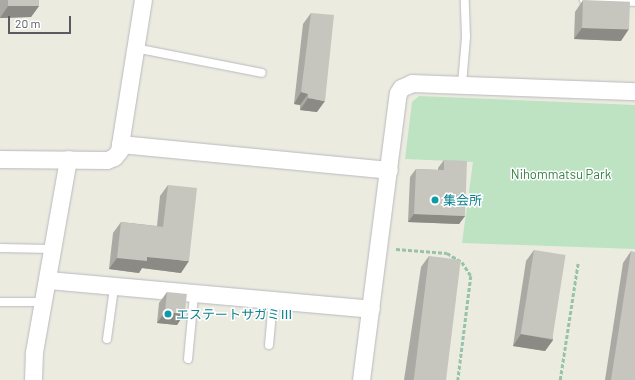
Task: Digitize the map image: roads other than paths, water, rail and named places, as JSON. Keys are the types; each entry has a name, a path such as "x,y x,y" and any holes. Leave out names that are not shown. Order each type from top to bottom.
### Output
{"street":[{"path":"0,159 107,160 119,151 143,0"},
{"path":"361,380 398,93 401,88 412,83 635,92"},
{"path":"120,144 389,170"},
{"path":"33,380 34,352 42,302 48,280 68,159"},
{"path":"48,280 194,296 371,309"}],"lane":[{"path":"462,84 466,37 465,0"},
{"path":"584,0 635,2"},
{"path":"135,48 262,73"},
{"path":"0,248 52,249"},
{"path":"107,339 114,288"},
{"path":"188,360 194,296"},
{"path":"269,345 273,301"},
{"path":"0,302 42,302"}],"place":[{"name":"集会所","path":"435,200"},
{"name":"エステートサガミⅢ","path":"168,314"}],"park label":[{"name":"Nihommatsu Park","path":"561,174"}]}
